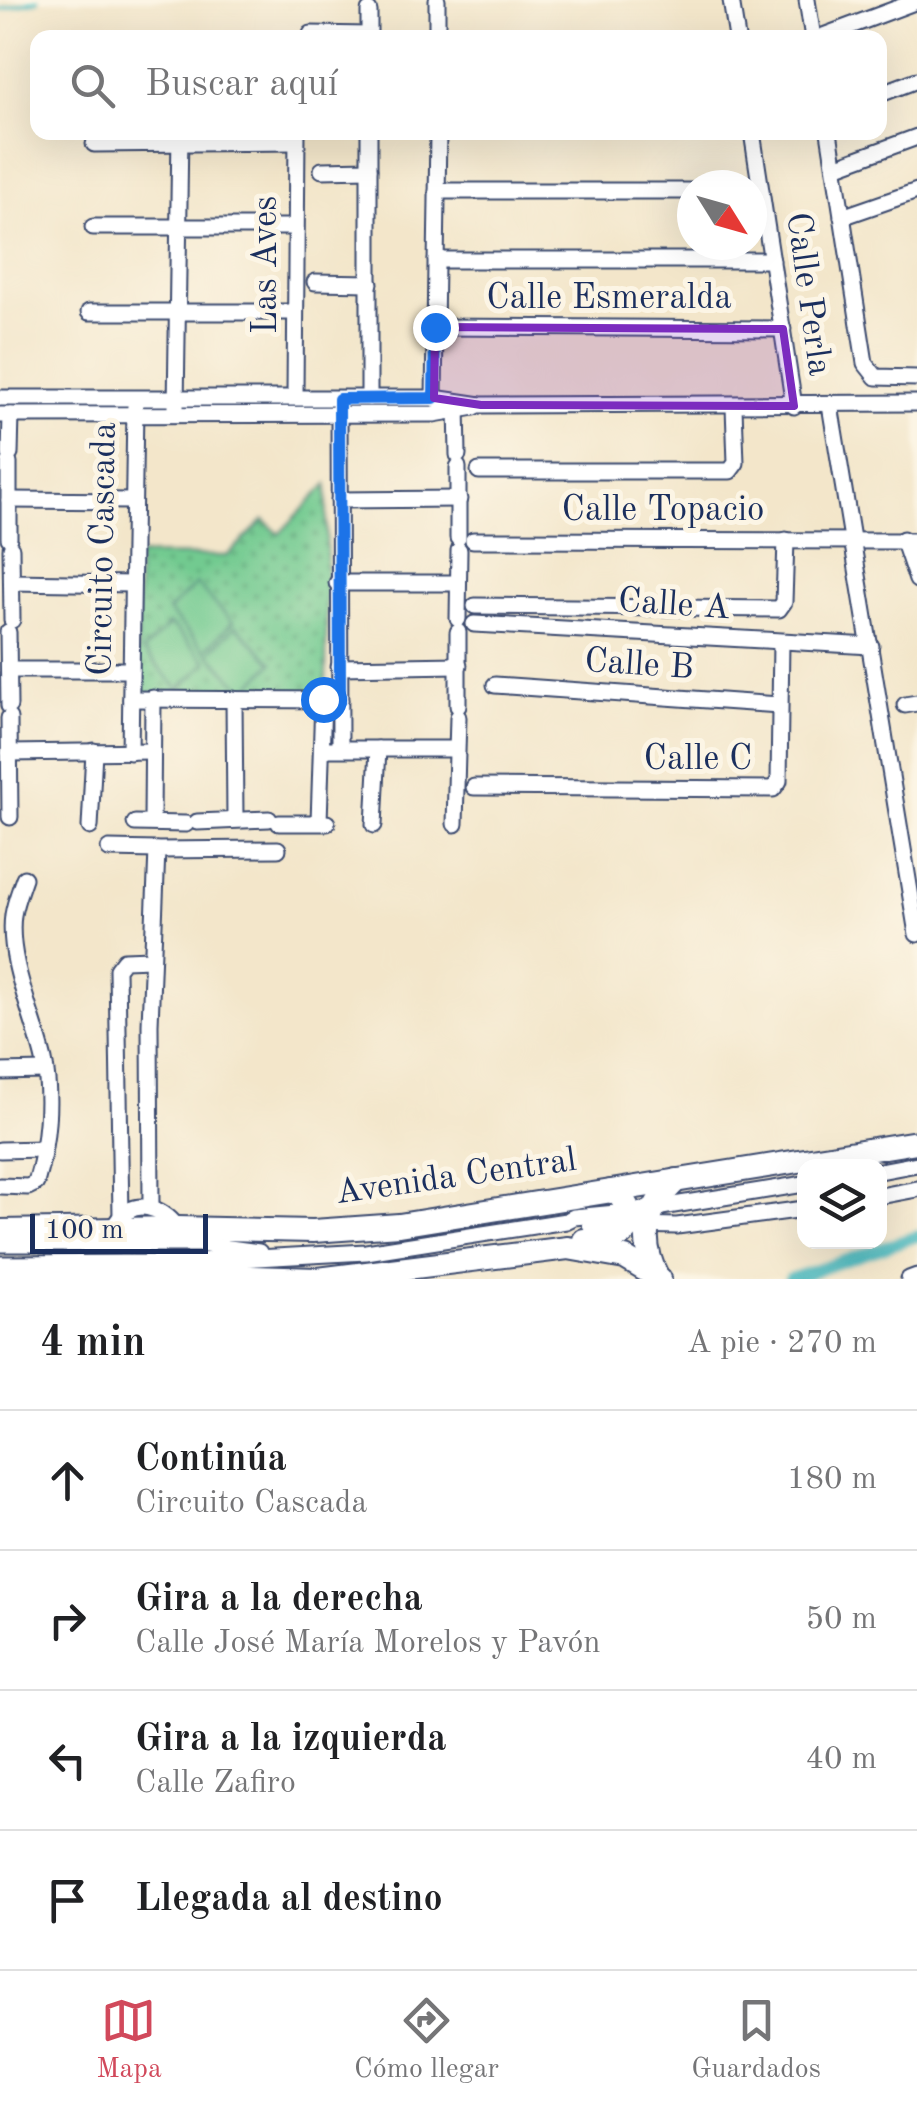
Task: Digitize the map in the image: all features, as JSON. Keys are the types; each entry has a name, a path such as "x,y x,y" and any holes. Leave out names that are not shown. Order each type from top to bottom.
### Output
{"highway":[{"name":"Avenida Central","path":"0,1230 117,1222 250,1232 358,1229 917,1142"},
{"path":"568,1248 584,1240 620,1236 677,1180"},
{"path":"612,1191 640,1218 647,1254 659,1278"},
{"path":"0,1278 318,1278 568,1248 625,1258 659,1278"}],"street":[{"path":"437,0 437,30"},
{"path":"731,0 736,30"},
{"path":"806,0 814,30"},
{"path":"833,30 884,6 917,1"},
{"path":"370,10 370,30"},
{"path":"887,91 917,80"},
{"path":"835,167 917,137"},
{"path":"94,144 127,140"},
{"path":"176,407 180,140"},
{"name":"Las Aves","path":"296,140 296,397"},
{"path":"369,398 370,140"},
{"path":"434,398 438,140"},
{"name":"Calle Perla","path":"753,140 756,170"},
{"path":"830,140 865,363 871,374 881,378 917,378"},
{"path":"322,170 370,169"},
{"path":"842,217 917,190"},
{"path":"437,192 677,191"},
{"path":"93,226 295,227"},
{"name":"Calle Perla","path":"767,235 794,406"},
{"path":"436,260 772,260"},
{"path":"316,282 370,283"},
{"path":"89,312 295,312"},
{"name":"Calle Esmeralda","path":"435,327 783,329"},
{"path":"176,407 296,397 339,406 369,398 434,398 457,406"},
{"path":"0,398 135,407"},
{"path":"10,817 12,582 6,415 135,407 917,404"},
{"path":"830,405 917,934"},
{"path":"135,823 236,819 323,823 322,749 340,666 339,406"},
{"path":"455,824 458,583 463,543 457,406"},
{"name":"Circuito Cascada","path":"130,752 135,407"},
{"path":"480,470 730,471 736,463 734,407"},
{"path":"339,500 459,498"},
{"path":"10,500 133,501"},
{"path":"475,606 778,610 784,602 786,540"},
{"path":"910,540 917,580"},
{"name":"Calle Topacio","path":"463,543 910,540"},
{"path":"12,582 132,584"},
{"path":"338,582 458,583"},
{"path":"548,628 549,605"},
{"name":"Calle A","path":"474,624 870,646"},
{"name":"Calle C","path":"474,787 773,789 779,780 780,642"},
{"path":"340,666 458,666"},
{"path":"9,670 131,670"},
{"name":"Calle B","path":"495,685 779,705"},
{"path":"152,698 152,822"},
{"name":"Circuito Cascada","path":"130,699 331,699"},
{"path":"234,699 236,819"},
{"path":"331,699 340,748"},
{"path":"322,749 456,749"},
{"path":"374,825 378,749"},
{"path":"9,754 152,751"},
{"path":"90,827 94,752"},
{"path":"109,849 278,850"},
{"path":"151,1207 150,1024 157,850"},
{"path":"0,1186 34,1185 48,1096 7,916 24,878"},
{"path":"117,1222 117,966 124,960 152,959"},
{"path":"119,1026 150,1024"},
{"path":"0,1072 45,1071"},
{"path":"120,1101 150,1098"},
{"path":"0,1150 42,1149"},
{"path":"887,1170 917,1164"},
{"path":"0,1264 162,1263 366,1252 566,1222 640,1218 797,1185"},
{"path":"887,1195 917,1189"},
{"path":"117,1222 138,1207 151,1207 178,1228"},
{"path":"640,1218 677,1226 797,1210"},
{"path":"0,1244 200,1244 278,1256"},
{"path":"909,1279 917,1276"}],"highlighted area":[{"path":"435,327 783,329 794,406 481,405 434,398"}],"green space":[{"path":"327,484 326,696 137,693 138,555 227,556 264,520 279,534"},
{"path":"196,584 233,622 205,650 168,611"},
{"path":"170,624 207,662 179,689 143,651"},
{"path":"236,626 273,663 245,691 208,653"}],"waterway":[{"path":"0,10 38,0"},
{"path":"790,1279 917,1236"}],"route":[{"path":"323,699 340,700 339,399 434,398 435,327"}]}
